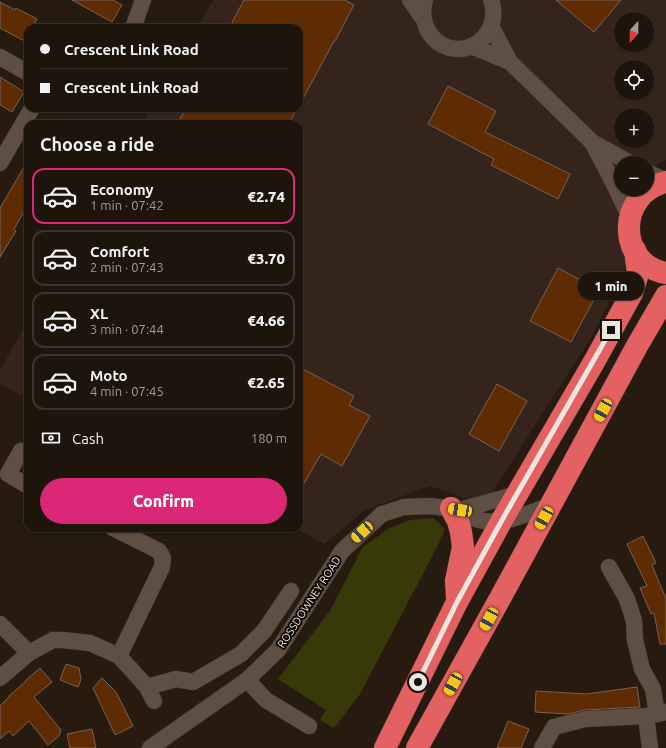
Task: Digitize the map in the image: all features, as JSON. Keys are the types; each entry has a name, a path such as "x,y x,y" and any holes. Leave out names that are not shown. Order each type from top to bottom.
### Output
{"highway":[{"path":"385,748 457,602 502,520 594,362 632,293 638,273 635,250 629,235 632,210 642,195 656,185 666,182"},
{"path":"635,250 646,264 654,269 666,273"},
{"path":"417,748 637,346 666,296"},
{"path":"455,509 463,547 456,581 457,602"}],"street":[{"path":"135,24 143,0"},
{"path":"410,0 422,17"},
{"path":"425,0 422,8 422,17 424,26 430,35 438,43 459,49 471,46 480,41 487,34 494,14 491,0"},
{"path":"491,26 510,62 592,142 617,156"},
{"path":"471,46 510,62"},
{"path":"0,57 24,71"},
{"path":"0,163 24,122"},
{"path":"592,142 630,218"},
{"path":"654,176 666,182"},
{"path":"20,451 8,474 24,484"},
{"name":"ROSSDOWNEY ROAD","path":"150,748 247,680 278,650 342,550 382,514 404,507 430,506 455,509 517,494"},
{"name":"ROSSDOWNEY ROAD","path":"455,509 472,518 480,520 502,520 517,517 551,505"},
{"path":"119,656 162,567 163,558 159,551 121,532"},
{"path":"609,567 627,599 634,621 635,640 642,669 653,690 656,714 650,748"},
{"path":"146,687 176,679 193,682 241,654 264,631 291,591"},
{"path":"0,624 29,653"},
{"path":"0,678 29,653 53,640 90,643 119,656 146,687 154,701"},
{"path":"247,680 266,700 309,726"},
{"path":"542,748 554,727 584,719 656,714"}],"shaded area":[{"path":"213,0 666,0 666,160 654,167 654,156 614,156 614,196 630,196 619,209 626,267 593,335 484,505 430,486 365,510 325,544 301,532 303,532 303,120 144,120 149,112 303,112 303,24 199,24"},
{"path":"24,328 24,396 0,384 0,370"},
{"path":"433,518 445,529 437,547 360,694 334,728 320,720 326,710 278,679 330,611 362,548 388,529 409,520"}],"building":[{"path":"72,0 113,0 122,5 112,22"},
{"path":"244,0 345,0 354,5 303,99 303,24 231,24"},
{"path":"556,0 621,0 594,32"},
{"path":"0,2 15,10 16,8 37,19 35,24 24,24 24,41 0,28"},
{"path":"0,77 24,92 12,112 0,105"},
{"path":"448,86 496,111 485,132 570,174 558,199 491,165 494,159 428,124"},
{"path":"184,112 295,112 291,120 179,120"},
{"path":"24,167 24,212 14,229 16,231 0,257 0,208"},
{"path":"558,268 599,290 571,342 530,321"},
{"path":"303,369 354,396 349,405 370,416 342,466 321,454 303,485"},
{"path":"497,384 527,401 499,451 469,434"},
{"path":"643,536 656,563 652,565 666,599 666,644 660,644 654,613 651,614 640,588 647,586 627,544"},
{"path":"66,664 79,668 81,679 78,687 60,680"},
{"path":"40,668 52,682 34,697 61,730 59,736 48,745 29,721 13,736 9,731 0,739 0,706"},
{"path":"102,678 116,692 133,726 115,735 93,688"},
{"path":"637,687 640,707 585,710 567,714 535,712 536,691 586,694"},
{"path":"508,721 529,729 521,748 497,748"},
{"path":"92,729 96,748 70,748 67,734"}],"route":[{"path":"418,682 457,602 502,520 611,330"}]}
